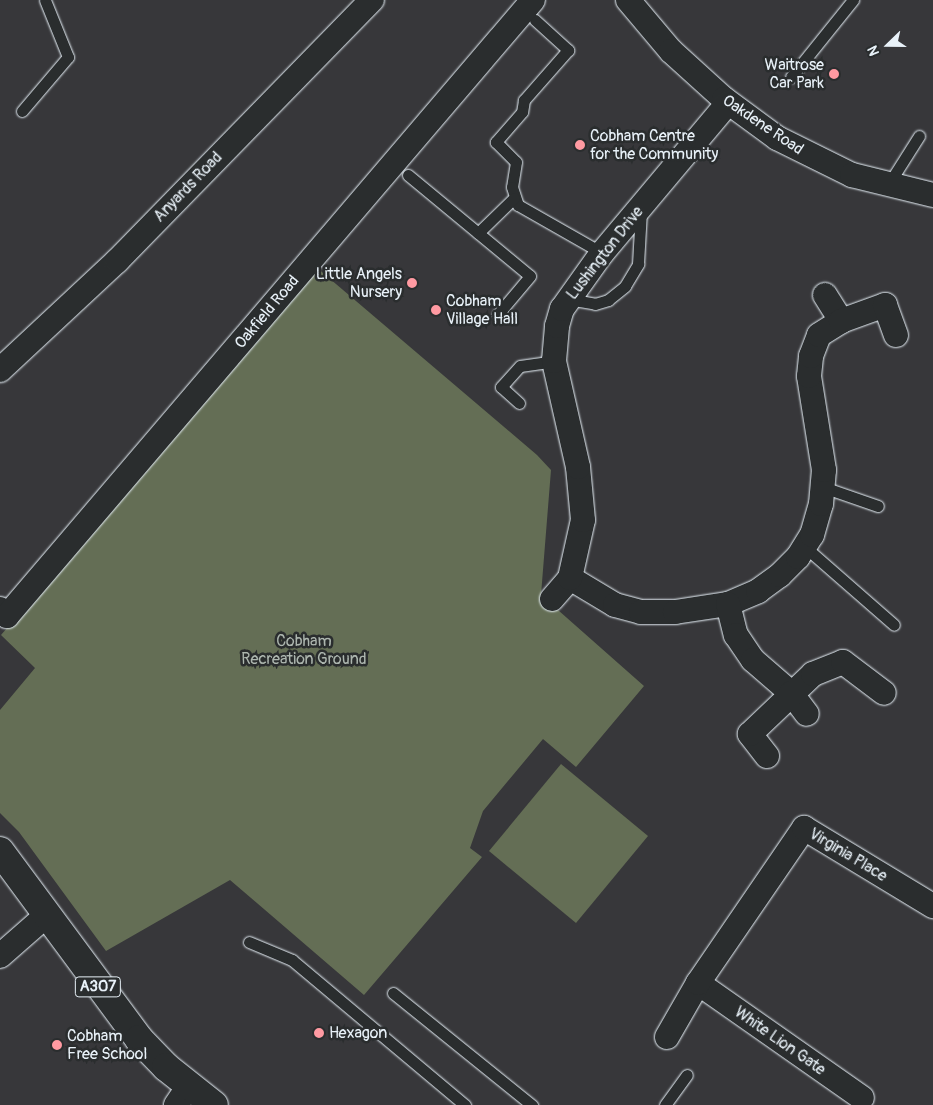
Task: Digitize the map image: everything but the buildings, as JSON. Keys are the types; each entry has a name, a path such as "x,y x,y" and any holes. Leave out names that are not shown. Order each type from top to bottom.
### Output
{"main road":[{"name":"A307","path":"4,865 48,914 120,1016 166,1066 182,1095 214,1105"}],"street":[{"name":"Anyards Road","path":"0,370 117,261 372,0"},
{"name":"Oakdene Road","path":"628,0 671,51 728,102 802,153 838,170 888,185 933,195"},
{"name":"Oakfield Road","path":"0,609 8,616 534,10"},
{"name":"Lushington Drive","path":"552,599 570,578 581,540 582,497 573,442 554,361 557,326 568,299 602,253 728,102"},
{"path":"825,295 841,321"},
{"path":"570,578 601,599 641,612 675,612 728,604 758,591 780,576 805,547 812,535 823,487 820,434 809,376 811,356 819,335 841,321 885,305 896,335"},
{"path":"728,604 736,635 754,660 791,693 807,714"},
{"path":"767,756 750,734 813,674 844,662 884,693"},
{"name":"Virginia Place","path":"698,984 804,828 933,906"},
{"path":"0,956 48,914"},
{"path":"667,1037 698,984"},
{"name":"White Lion Gate","path":"698,984 862,1098"}],"lane":[{"path":"22,110 68,57 45,0"},
{"path":"790,77 853,0"},
{"path":"534,10 568,50 524,100 522,112 496,142 516,162 512,187 514,198 524,210 602,253"},
{"path":"888,185 919,136"},
{"path":"408,175 530,276 498,314"},
{"path":"478,233 514,198"},
{"path":"568,299 595,304 608,300 625,286 638,264 641,207"},
{"path":"519,403 501,387 520,366 554,361"},
{"path":"823,487 878,506"},
{"path":"805,547 894,625"},
{"path":"249,942 292,960 465,1105"},
{"path":"393,993 532,1105"},
{"path":"665,1105 687,1075"}],"green space":[{"name":"Cobham Recreation Ground","path":"316,267 537,455 551,470 541,595 644,686 576,767 543,739 483,811 470,848 482,857 364,995 230,880 106,951 19,832 0,813 0,710 35,668 1,635"},
{"path":"561,764 648,836 576,923 489,851"}],"place":[{"name":"Waitrose Car Park","path":"834,74"},
{"name":"Cobham Centre for the Community","path":"580,145"},
{"name":"Little Angels Nursery","path":"412,283"},
{"name":"Cobham Village Hall","path":"436,310"},
{"name":"Hexagon","path":"319,1033"},
{"name":"Cobham Free School","path":"57,1045"}]}
